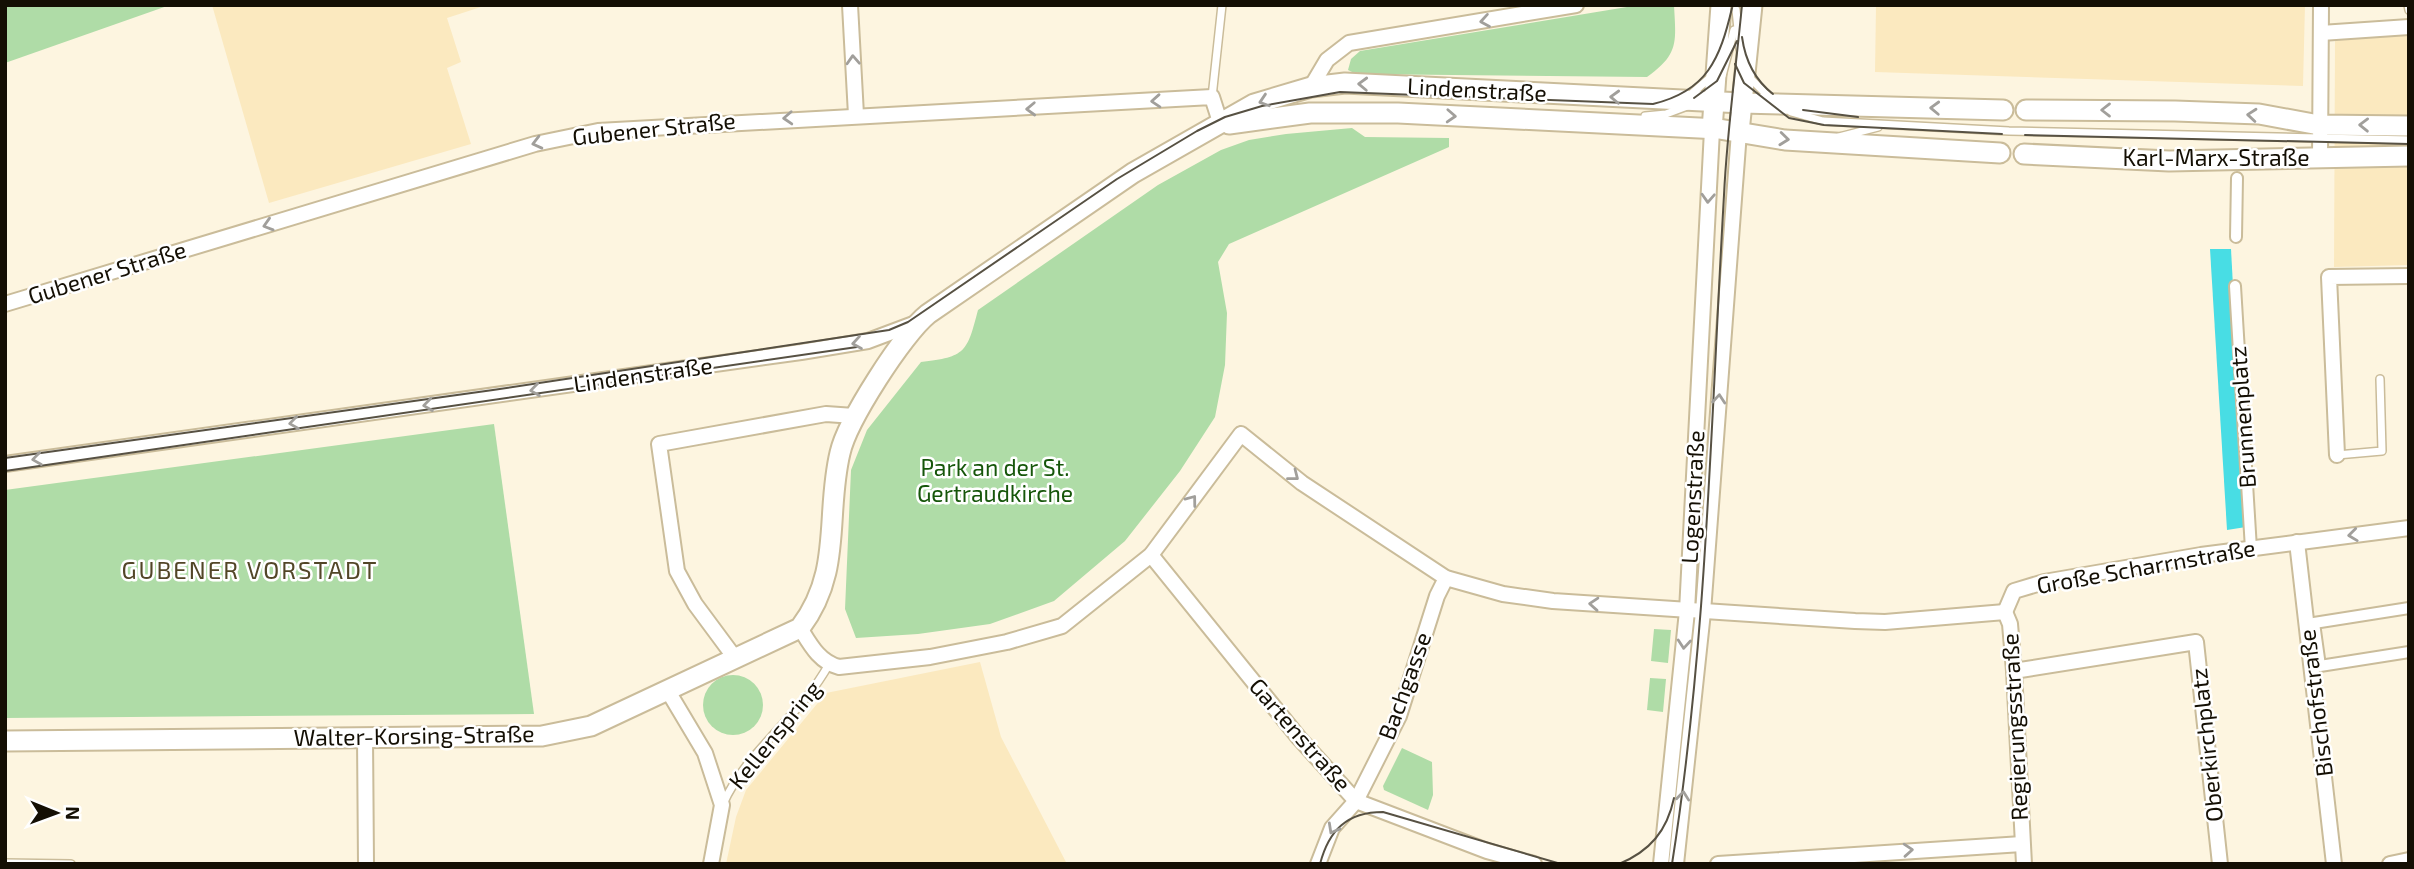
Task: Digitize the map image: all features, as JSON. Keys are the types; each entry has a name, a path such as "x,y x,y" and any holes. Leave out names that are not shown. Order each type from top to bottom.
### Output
{"street":[{"path":"850,5 856,116"},
{"path":"1310,100 1327,60 1349,43 1576,5"},
{"path":"2320,141 2321,5"},
{"path":"1718,103 1745,71 1736,6"},
{"path":"1736,6 1718,103 1739,132 1785,140 2000,153"},
{"path":"2321,33 2409,27"},
{"name":"Lindenstraße","path":"1310,100 1345,83 1718,103"},
{"path":"1212,97 1221,125"},
{"name":"Gubener Straße","path":"5,304 535,144 598,131 1212,97"},
{"name":"Lindenstraße","path":"5,464 867,341 908,328 1133,173 1254,104 1310,100 1352,111 1537,121 1718,103"},
{"path":"1718,103 1783,108 2003,110"},
{"name":"Lindenstraße","path":"1718,103 1739,132"},
{"name":"Logenstraße","path":"1661,864 1687,611 1718,103"},
{"name":"Karl-Marx-Straße","path":"2026,110 2259,114 2320,141 2409,156"},
{"name":"Karl-Marx-Straße","path":"2024,154 2169,161 2409,126"},
{"name":"Logenstraße","path":"1676,864 1703,612 1739,132"},
{"path":"2236,237 2237,178"},
{"path":"2337,455 2329,277 2409,276"},
{"name":"Brunnenplatz","path":"2235,286 2251,549"},
{"path":"921,320 909,333 854,416 840,452 827,570 817,605 800,628 816,654 829,664 869,665 930,657 1007,642 1062,626 1151,555 1241,434 1302,483 1446,578 1503,594 1687,611 1885,622 2005,612"},
{"path":"735,658 695,604 677,571 659,444 825,414 854,416"},
{"name":"Große Scharrnstraße","path":"2005,612 2014,591 2044,583 2297,542 2409,528"},
{"name":"Bischofstraße","path":"2297,542 2334,864"},
{"name":"Gartenstraße","path":"1151,555 1299,738 1356,801 1451,838 1534,864"},
{"name":"Bachgasse","path":"1318,864 1332,828 1356,801 1399,716 1437,596 1446,578"},
{"path":"2409,608 2314,623 2320,666 2409,652"},
{"name":"Regierungsstraße","path":"2005,612 2010,625 2014,671 2024,864"},
{"name":"Walter-Korsing-Straße","path":"5,741 542,736 591,726 800,628"},
{"name":"Oberkirchplatz","path":"2014,671 2196,642 2220,864"},
{"name":"Kellenspring","path":"668,691 705,753 722,805 710,864"},
{"path":"366,737 366,864"},
{"path":"1718,864 2022,844"},
{"path":"2390,864 2409,860"}],"lane":[{"path":"1212,97 1222,5"},
{"path":"1745,71 1757,88 1783,108 1823,121 2320,141 2409,140"},
{"path":"1537,121 1585,113 1659,116 1718,103"},
{"path":"1783,108 1824,115"},
{"path":"1828,141 1856,131 1896,125"},
{"path":"2337,455 2382,451 2380,379"},
{"name":"Kellenspring","path":"722,805 733,781 818,685 829,664"},
{"path":"5,863 71,864"}],"shaded area":[{"path":"212,5 487,5 447,18 461,62 447,68 471,144 269,203"},
{"path":"1876,5 2305,5 2303,86 1875,72"},
{"path":"2409,33 2409,265 2334,267 2335,38"},
{"path":"980,662 1001,737 1067,864 726,864 736,817 746,790 826,693"}],"green space":[{"path":"5,5 170,5 5,63"},
{"path":"1639,5 1674,5 1673,47 1665,61 1647,77 1356,74 1348,70 1351,59 1360,51"},
{"name":"Park an der St. Gertraudkirche","path":"1352,128 1365,137 1449,138 1449,147 1229,244 1218,262 1227,313 1225,365 1215,417 1180,471 1125,541 1054,601 990,624 918,634 856,638 845,609 851,470 867,430 921,362 947,358 962,350 971,335 978,310 1158,185 1221,150 1249,140"},
{"path":"494,424 534,714 5,718 5,490"},
{"path":"1654,629 1671,630 1668,663 1651,661"},
{"path":"727,675 739,675 758,688 763,705 761,717 750,730 739,735 727,735 708,722 703,711 703,699 716,680"},
{"path":"1650,678 1666,679 1663,712 1647,710"},
{"path":"1402,748 1432,762 1433,795 1428,810 1384,790 1383,786"}],"water":[{"path":"2210,249 2231,249 2246,527 2227,530"}],"tram line":[{"path":"1672,864 1684,781 1700,614 1725,171 1742,5"},
{"path":"5,458 493,390 889,330 908,322 1117,179 1225,117 1262,106 1340,92 1653,104 1686,91 1699,81 1716,57 1732,8"},
{"path":"1742,37 1752,68 1773,94"},
{"path":"1694,98 1717,81 1737,41"},
{"path":"1735,64 1744,83 1789,118 1824,125 2002,134"},
{"path":"1803,110 1858,117"},
{"path":"2025,135 2409,144"},
{"path":"5,471 857,347"},
{"path":"1619,864 1640,853 1662,830 1674,798"},
{"path":"1320,864 1329,842 1341,825 1359,815 1383,812 1561,864"}],"district":[{"name":"GUBENER VORSTADT","path":"250,571"}]}
